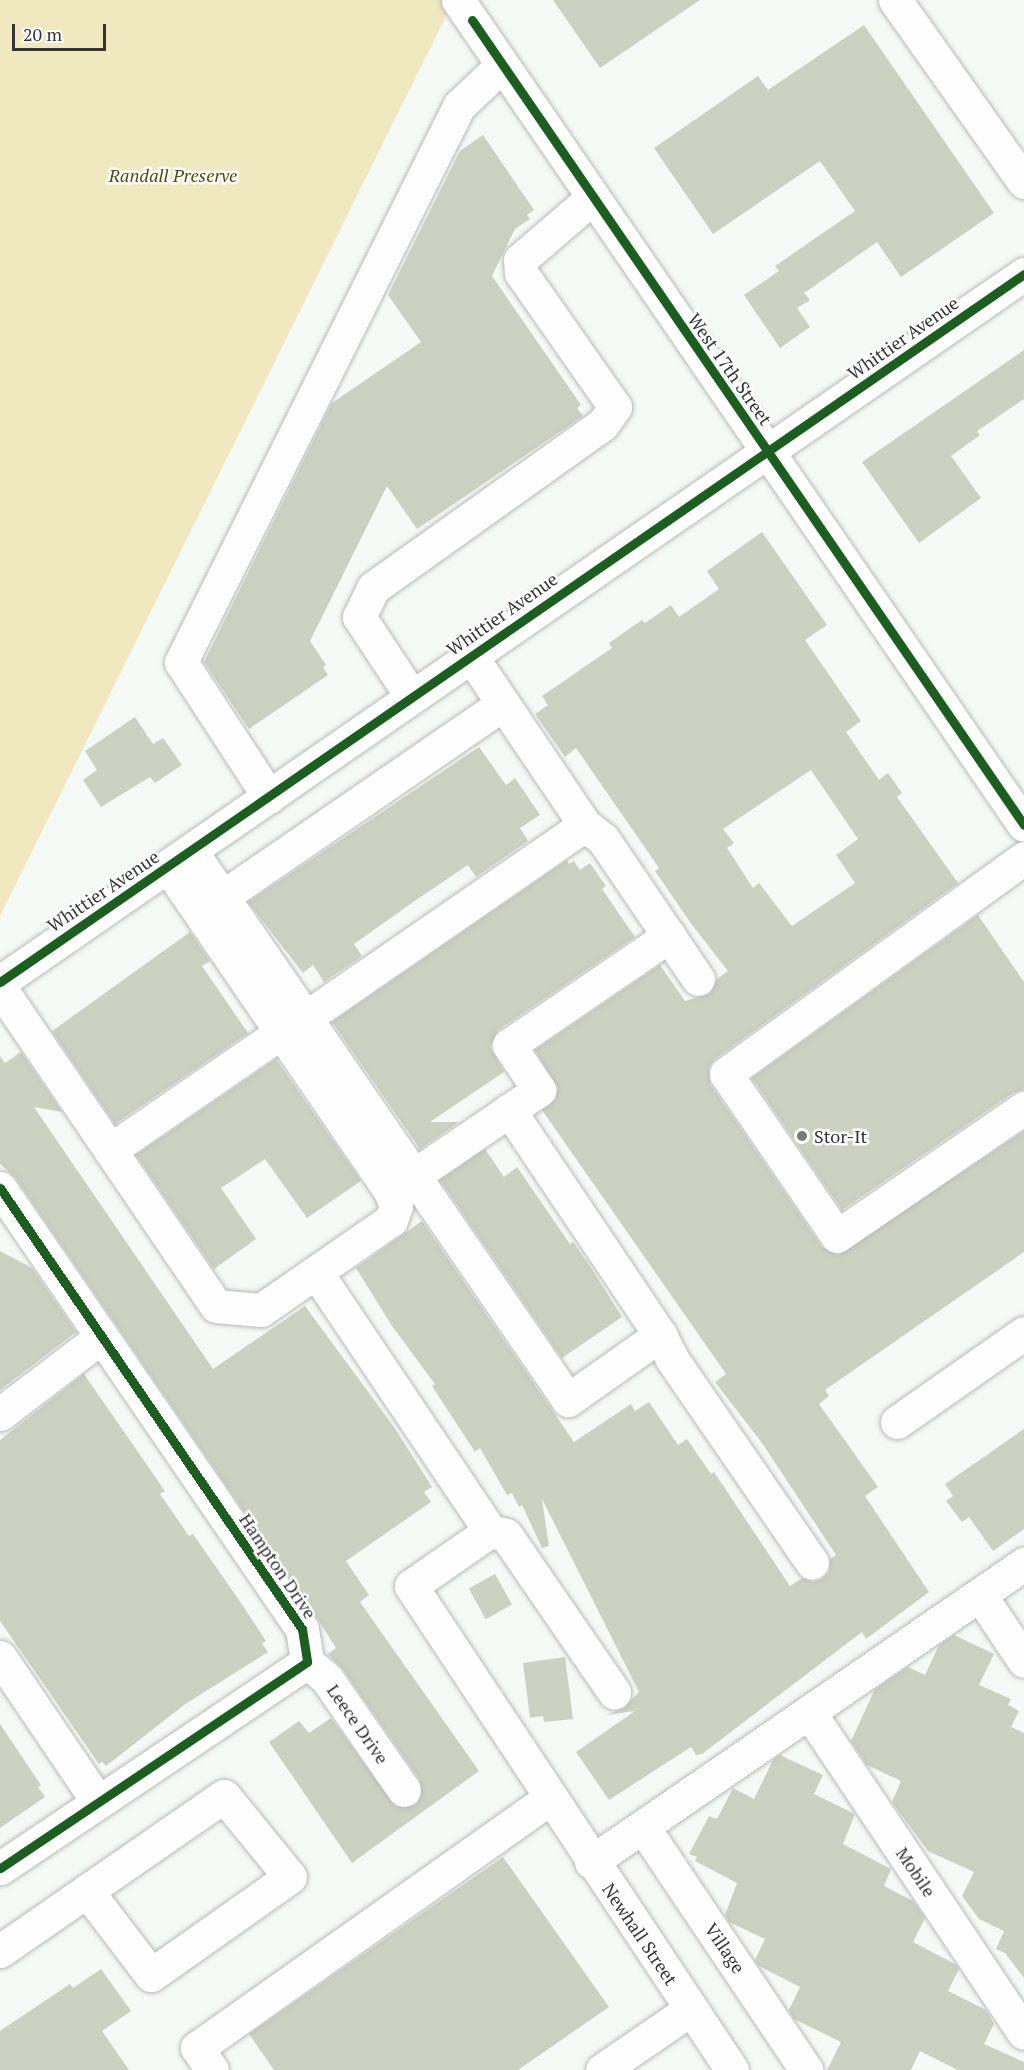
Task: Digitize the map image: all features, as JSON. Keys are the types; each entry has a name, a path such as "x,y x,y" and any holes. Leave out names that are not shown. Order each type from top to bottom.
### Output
{"street":[{"path":"895,0 1024,182"},
{"name":"West 17th Street","path":"473,7 501,66 1024,825"},
{"path":"269,797 181,662 459,106 501,66"},
{"path":"412,697 359,617 373,588 603,423 615,407 520,273 520,260 592,198"},
{"name":"Whittier Avenue","path":"0,982 1024,274"},
{"path":"471,656 585,825 603,839 698,979"},
{"path":"222,897 503,704"},
{"path":"110,1150 585,825"},
{"path":"1024,858 726,1074 837,1236 1024,1108"},
{"path":"0,988 216,1306 261,1310 392,1220 396,1206 222,897 179,859"},
{"path":"179,859 294,1025 413,1176 568,1400 660,1335"},
{"path":"413,1176 540,1090 509,1046 669,936"},
{"path":"509,1110 660,1335 672,1359 812,1563"},
{"name":"Hampton Drive","path":"0,1188 302,1629 307,1662"},
{"path":"316,1272 490,1531 506,1535 614,1692"},
{"path":"897,1422 1024,1333"},
{"path":"0,1414 101,1337"},
{"name":"Newhall Street","path":"490,1531 411,1586 591,1862 732,2070"},
{"path":"591,1862 1024,1564"},
{"path":"980,1595 1024,1661"},
{"path":"0,1657 98,1802"},
{"path":"0,1868 307,1662"},
{"name":"Leece Drive","path":"307,1662 327,1679 404,1790"},
{"name":"Mobile","path":"809,1712 1024,2033"},
{"path":"0,1951 224,1796 290,1877 151,1974 87,1891"},
{"path":"212,2070 196,2048 549,1798"},
{"name":"Village","path":"643,1827 807,2070"},
{"path":"602,2070 691,2009"}],"green space":[{"name":"Randall Preserve","path":"0,0 454,0 0,916"}],"building":[{"path":"553,0 700,0 600,68"},
{"path":"864,25 994,213 901,277 877,242 804,293 810,300 797,308 810,327 780,348 744,295 779,271 775,266 855,211 820,161 713,234 654,148 758,76 768,90"},
{"path":"483,135 534,210 527,215 530,219 515,229 492,276 581,405 577,408 583,416 417,529 387,486 310,641 326,665 323,667 328,675 249,729 204,662 332,403 421,342 388,295 460,151"},
{"path":"1024,350 1024,399 977,431 980,435 951,456 981,498 919,543 862,462"},
{"path":"762,532 827,625 805,640 861,721 846,732 879,780 888,773 902,793 897,797 958,883 715,1059 709,1067 710,1084 822,1247 838,1255 1024,1131 1024,1252 825,1390 829,1396 819,1404 878,1487 865,1496 929,1592 866,1639 862,1632 702,1754 696,1755 691,1747 609,1800 576,1752 635,1711 606,1715 624,1708 639,1692 542,1499 549,1546 542,1548 522,1505 519,1507 512,1493 507,1495 480,1448 475,1452 432,1386 435,1384 392,1326 356,1268 422,1221 574,1442 631,1404 635,1411 649,1402 678,1445 687,1439 711,1474 714,1472 790,1586 802,1578 813,1582 822,1579 829,1572 830,1559 836,1555 762,1443 715,1382 726,1374 542,1110 556,1099 558,1088 535,1050 660,965 685,1001 709,994 717,979 728,971 692,925 655,871 659,868 576,748 565,757 535,714 548,705 542,696 612,648 609,643 642,620 645,623 671,605 679,617 719,589 707,571","holes":["811,770 858,839 836,855 855,883 792,926 759,883 753,888 727,848 734,843 723,829"]},
{"path":"135,717 153,744 163,738 182,765 155,783 150,777 101,807 83,780 97,770 85,751"},
{"path":"479,747 506,785 515,778 540,815 520,828 528,841 476,877 468,865 419,898 354,944 362,956 324,982 313,965 303,973 248,902"},
{"path":"567,860 569,864 574,861 580,870 590,863 606,886 602,889 635,937 498,1030 490,1047 504,1072 430,1122 459,1122 420,1149 332,1022"},
{"path":"978,915 1024,982 1024,1089 1013,1093 842,1210 752,1078"},
{"path":"190,932 210,961 202,966 248,1033 115,1124 52,1031"},
{"path":"21,1052 62,1112 34,1107 213,1369 305,1306 394,1427 432,1487 424,1492 431,1502 346,1561 369,1595 360,1602 479,1771 352,1863 269,1742 299,1721 309,1733 331,1718 396,1807 415,1805 421,1797 420,1780 342,1668 328,1654 336,1648 317,1618 15,1177 0,1164 0,1056 5,1063"},
{"path":"276,1059 361,1181 307,1218 265,1159 221,1188 256,1239 214,1269 136,1155"},
{"path":"485,1149 504,1177 517,1167 570,1244 573,1242 590,1266 622,1317 562,1358 440,1180"},
{"path":"0,1251 32,1268 76,1332 0,1390"},
{"path":"84,1374 165,1491 160,1494 189,1536 193,1534 239,1600 266,1641 262,1644 268,1652 184,1705 106,1766 102,1762 99,1764 0,1621 0,1440"},
{"path":"1024,1429 1024,1529 993,1551 969,1517 962,1522 946,1501 953,1496 945,1484"},
{"path":"495,1574 512,1605 486,1619 469,1589"},
{"path":"954,1635 994,1654 979,1685 1011,1699 1008,1705 1019,1711 1011,1727 1024,1733 1024,1978 1005,1953 996,1949 1004,1931 979,1919 962,1896 974,1872 928,1851 892,1802 901,1781 867,1765 851,1741 875,1689 908,1667 925,1675 939,1645"},
{"path":"565,1657 573,1719 544,1722 543,1716 530,1718 523,1663"},
{"path":"0,1724 41,1785 38,1787 45,1797 0,1828"},
{"path":"780,1755 823,1775 814,1794 855,1814 843,1844 891,1869 884,1886 913,1901 925,1918 913,1942 955,1964 959,1969 948,1991 986,2010 994,2024 984,2044 1024,2062 1024,2070 958,2070 920,2051 911,2070 827,2070 841,2042 794,2019 789,2010 800,1987 759,1966 755,1960 765,1939 729,1922 725,1915 737,1883 695,1861 697,1857 689,1854 709,1816 717,1819 733,1788 754,1799 773,1760"},
{"path":"503,1857 609,2007 518,2070 274,2070 249,2034"},
{"path":"101,1969 131,2011 102,2031 129,2070 0,2070 0,2031 70,1984 73,1988"}],"cycle path":[{"path":"472,20 1024,825"},
{"path":"0,982 1024,274"},
{"path":"0,1188 302,1629 307,1662 0,1868"}],"place":[{"name":"Stor-It","path":"802,1136"}]}
